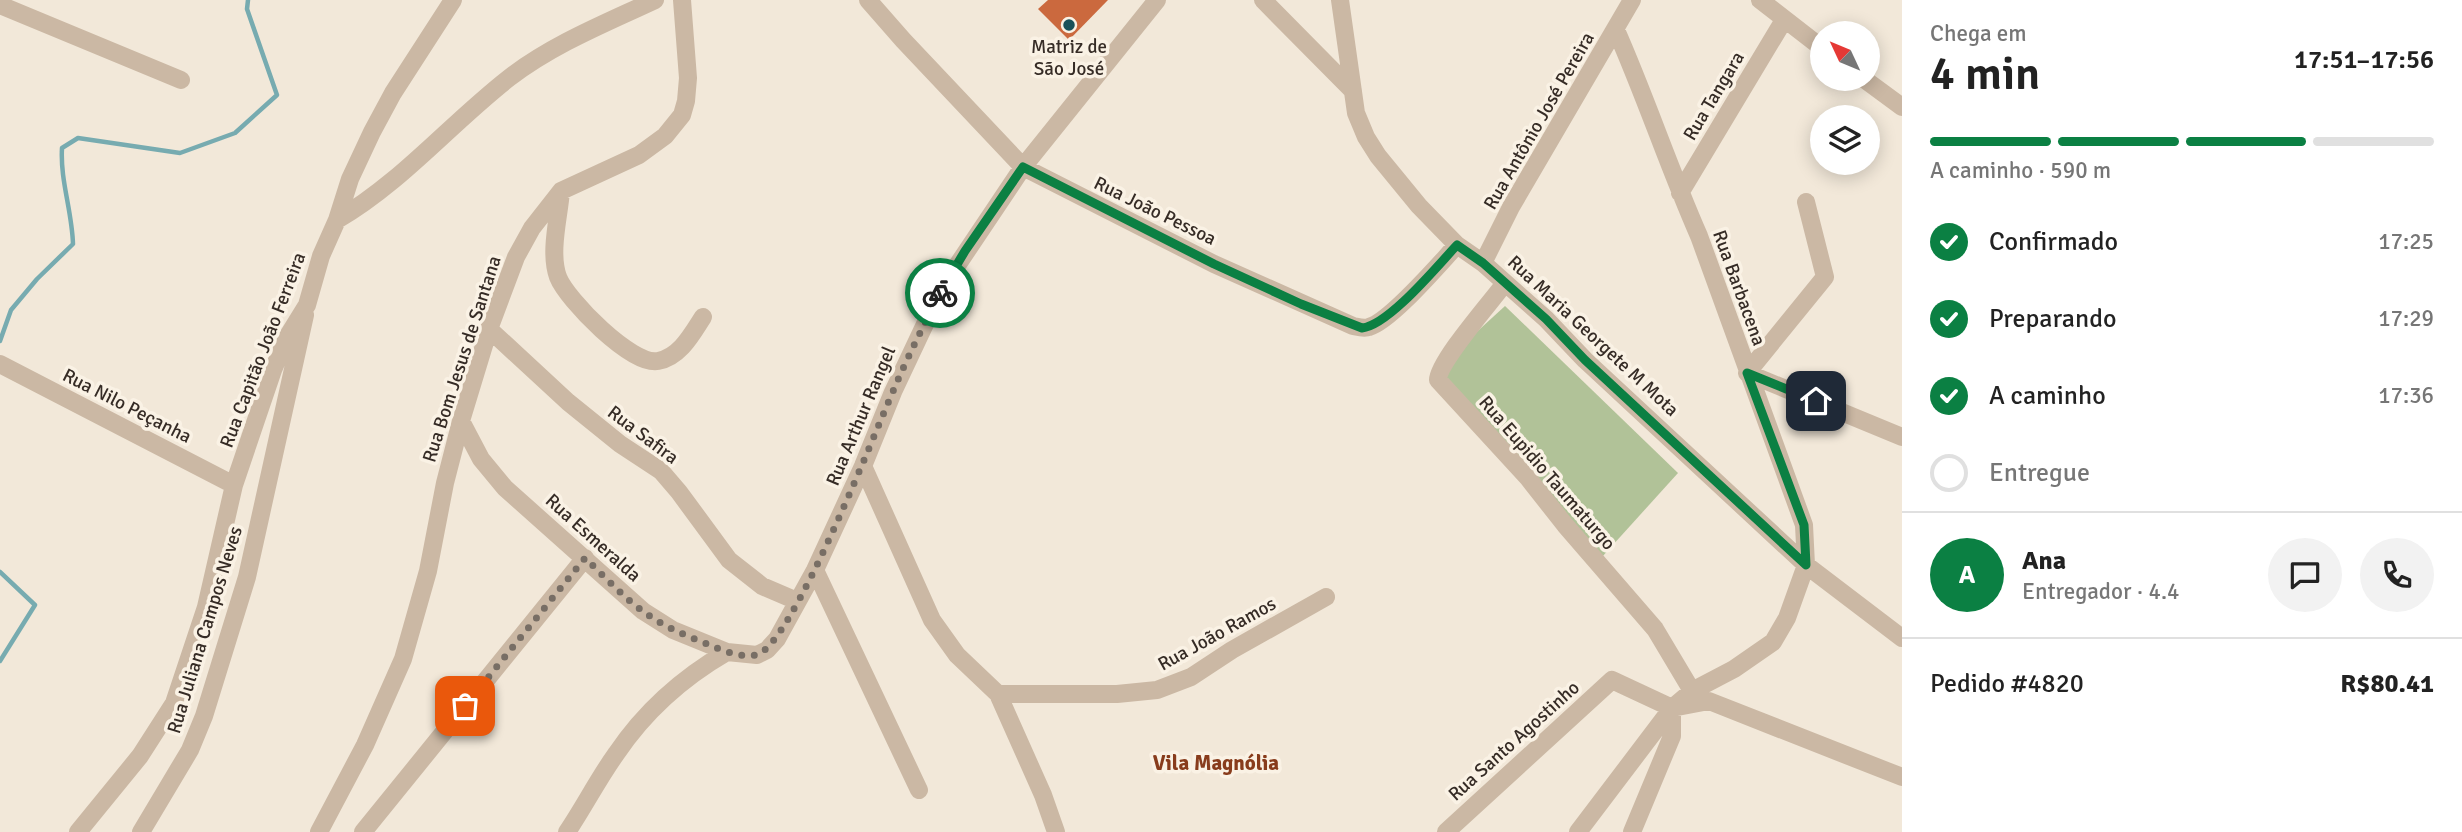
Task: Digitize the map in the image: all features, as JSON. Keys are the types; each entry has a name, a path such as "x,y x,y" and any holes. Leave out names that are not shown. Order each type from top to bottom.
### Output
{"street":[{"name":"Rua Capitão João Ferreira","path":"78,832 140,756 174,703 206,607 234,485 286,339 307,305 321,256 337,220 350,179 382,113 453,0"},
{"path":"337,220 363,205 401,176 460,119 511,77 573,39 655,0"},
{"name":"Rua Bom Jesus de Santana","path":"318,832 365,744 403,659 428,571 445,483 461,421 489,329 516,257 532,228 561,191 639,155 665,136 682,115 688,78 682,0"},
{"name":"Rua João Pessoa","path":"868,0 1023,167 1214,264 1313,309 1362,328 1371,327 1402,302 1457,245"},
{"name":"Rua Arthur Rangel","path":"727,652 757,655 767,650 777,639 815,570 863,466 892,392 942,288 1023,167 1157,0"},
{"path":"1263,0 1353,91"},
{"name":"Rua Maria Georgete M Mota","path":"1340,0 1356,113 1378,156 1419,206 1457,245 1483,263 1546,319 1585,360 1806,565 1902,638"},
{"name":"Rua Antônio José Pereira","path":"1483,263 1511,207 1632,0"},
{"path":"1760,0 1810,39"},
{"path":"0,5 181,80"},
{"name":"Rua Tangara","path":"1680,193 1784,20"},
{"name":"Rua Barbacena","path":"1616,30 1699,236 1804,525 1806,565"},
{"path":"1880,91 1902,107"},
{"path":"561,191 555,264 558,277 574,302 598,324 636,355 653,362 661,361 675,353 703,317"},
{"path":"1806,202 1825,277 1747,373 1902,437"},
{"name":"Rua Eupidio Taumaturgo","path":"1506,284 1447,356 1438,372 1438,380 1528,478 1565,525 1656,629 1692,691"},
{"name":"Rua Juliana Campos Neves","path":"141,832 184,760 204,716 247,578 307,305"},
{"name":"Rua Safira","path":"489,329 568,402 620,444 661,471 729,560 762,586 797,601"},
{"name":"Rua Nilo Peçanha","path":"0,364 234,485"},
{"name":"Rua Esmeralda","path":"461,421 481,459 505,488 643,611 673,630 727,652"},
{"path":"863,466 932,620 957,654 998,694 1043,795 1056,832"},
{"path":"363,832 585,558"},
{"path":"1578,832 1672,709 1692,691 1734,669 1773,642 1787,618 1806,565"},
{"path":"815,570 919,790"},
{"name":"Rua João Ramos","path":"998,694 1117,694 1157,690 1191,677 1232,650 1326,597"},
{"path":"567,832 631,732 674,688 698,669 727,652"},
{"name":"Rua Santo Agostinho","path":"1446,832 1612,680 1672,709"},
{"path":"1672,709 1709,702 1902,777"},
{"path":"1632,832 1672,736 1672,709"}],"green space":[{"path":"1505,306 1678,473 1602,557 1435,370"}],"building":[{"name":"Matriz de São José","path":"1048,0 1108,0 1069,40 1038,9"}],"waterway":[{"path":"0,341 11,310 37,279 73,244 62,148 78,138 180,153 235,133 277,95 247,9 248,0"},
{"path":"0,572 35,605 0,661"}],"way so far":[{"path":"465,706 585,558 643,611 673,630 727,652 757,655 767,650 777,639 815,570 863,466 892,392 940,293"}],"place":[{"name":"Matriz de São José","path":"1069,25"}],"district":[{"name":"Vila Magnólia","path":"1216,763"}],"route":[{"path":"940,293 965,251 1023,167 1214,264 1301,304 1362,328 1371,327 1402,302 1457,245 1483,263 1546,319 1585,360 1806,565 1804,525 1747,373 1816,401"}]}
